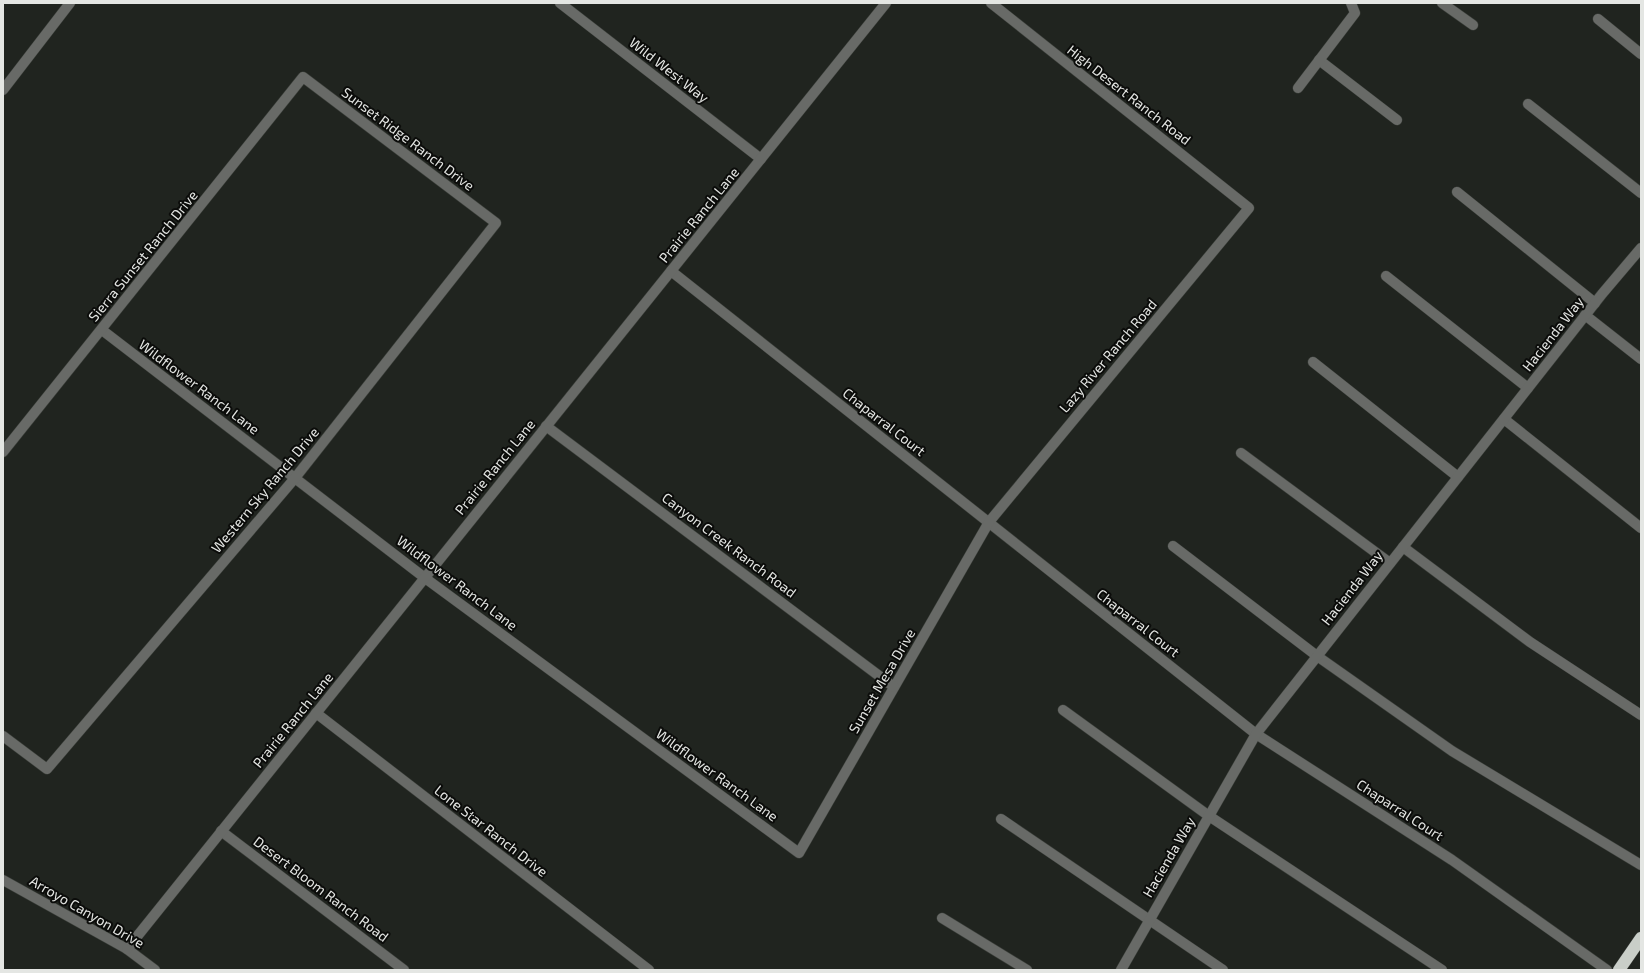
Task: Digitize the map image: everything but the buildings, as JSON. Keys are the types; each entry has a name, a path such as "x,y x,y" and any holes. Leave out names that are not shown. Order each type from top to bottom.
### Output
{"highway":[{"path":"1619,970 1641,938"}],"street":[{"path":"3,90 70,3"},
{"name":"Wild West Way","path":"560,3 761,159"},
{"name":"Prairie Ranch Lane","path":"127,949 886,3"},
{"name":"High Desert Ranch Road","path":"991,3 1249,208"},
{"path":"1298,88 1355,13 1351,3"},
{"path":"1442,3 1473,25"},
{"path":"1598,19 1641,54"},
{"path":"1319,60 1397,120"},
{"name":"Sunset Ridge Ranch Drive","path":"303,77 496,223"},
{"name":"Sierra Sunset Ranch Drive","path":"3,452 303,77"},
{"path":"1528,104 1641,193"},
{"path":"1457,192 1595,303"},
{"name":"Lazy River Ranch Road","path":"988,522 1249,208"},
{"name":"Western Sky Ranch Drive","path":"3,736 47,769 295,478 496,223"},
{"name":"Hacienda Way","path":"1121,970 1256,734 1585,315 1641,248"},
{"name":"Chaparral Court","path":"671,271 1256,734 1452,860 1607,970"},
{"path":"1386,276 1528,388"},
{"path":"1585,315 1641,359"},
{"name":"Wildflower Ranch Lane","path":"102,330 425,578 799,853"},
{"path":"1313,362 1458,476"},
{"path":"1504,419 1641,528"},
{"name":"Canyon Creek Ranch Road","path":"546,426 894,688"},
{"path":"1241,453 1390,563"},
{"name":"Sunset Mesa Drive","path":"799,853 988,522"},
{"path":"1173,546 1317,656 1452,751 1641,865"},
{"path":"1403,547 1530,642 1641,716"},
{"path":"1063,710 1209,816 1442,970"},
{"name":"Lone Star Ranch Drive","path":"316,713 649,970"},
{"path":"1001,819 1223,970"},
{"name":"Desert Bloom Ranch Road","path":"221,831 404,970"},
{"name":"Arroyo Canyon Drive","path":"3,880 127,949 155,970"},
{"path":"942,918 1027,970"}]}
